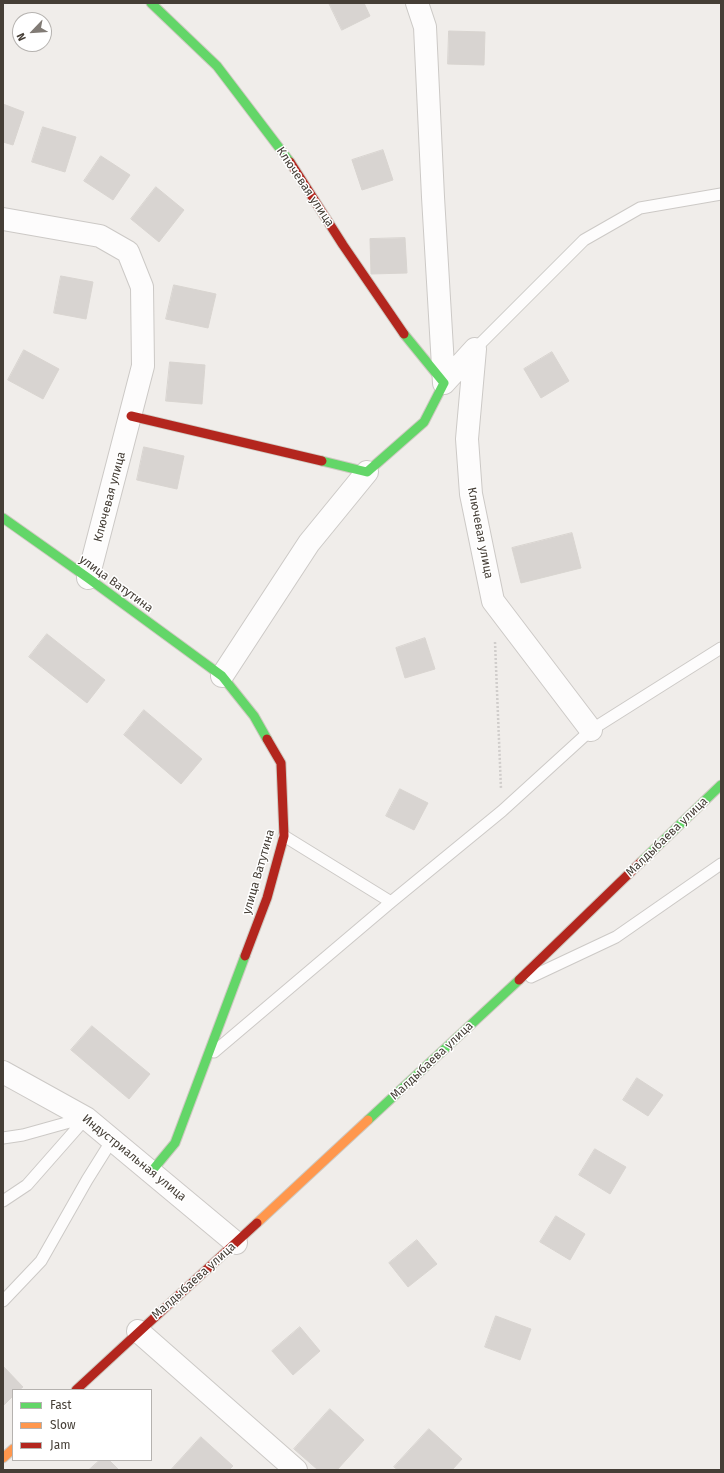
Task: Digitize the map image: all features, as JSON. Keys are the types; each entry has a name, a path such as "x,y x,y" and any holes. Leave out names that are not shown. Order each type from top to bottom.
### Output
{"street":[{"name":"Ключевая улица","path":"151,3 217,66 291,163 344,245 408,339 444,383"},
{"path":"417,3 424,27 444,383"},
{"name":"Ключевая улица","path":"3,219 100,236 128,252 142,288 143,366 88,578"},
{"name":"Ключевая улица","path":"475,349 467,439 472,494 493,601 591,730"},
{"path":"222,676 309,543 367,472 424,422 444,383 475,349"},
{"path":"131,416 367,472"},
{"name":"улица Ватутина","path":"3,518 222,676 254,716 281,763 284,836 267,898 175,1143 151,1172"},
{"name":"Малдыбаева улица","path":"77,1389 138,1331 236,1243 513,986 721,785"},
{"name":"Индустриальная улица","path":"3,1072 86,1118 236,1243"},
{"path":"138,1331 296,1470"},
{"path":"3,1458 12,1450"}],"lane":[{"path":"475,349 584,240 640,208 721,194"},
{"path":"208,1057 391,902 502,811 591,730 721,648"},
{"path":"284,836 391,902"},
{"path":"513,986 616,937 721,864"},
{"path":"3,1138 23,1135 86,1118"},
{"path":"3,1201 27,1186 86,1118"},
{"path":"3,1301 41,1261 87,1180 112,1140"}],"path":[{"path":"495,640 502,811"}],"building":[{"path":"329,3 364,3 370,16 342,30"},
{"path":"449,31 485,32 484,65 448,64"},
{"path":"3,104 24,112 13,145 3,142"},
{"path":"43,127 76,137 65,172 32,162"},
{"path":"383,150 393,180 362,190 352,160"},
{"path":"101,156 130,175 113,200 84,181"},
{"path":"156,187 184,210 159,242 131,219"},
{"path":"405,238 407,273 371,274 370,239"},
{"path":"61,276 93,282 86,319 54,313"},
{"path":"174,285 216,294 208,328 166,319"},
{"path":"24,350 59,369 43,399 8,380"},
{"path":"552,352 569,381 541,398 524,369"},
{"path":"170,362 205,365 202,404 166,401"},
{"path":"144,447 184,456 177,489 137,480"},
{"path":"572,533 581,568 521,583 512,548"},
{"path":"47,634 105,680 87,703 29,657"},
{"path":"425,638 435,669 405,678 396,648"},
{"path":"144,710 202,759 181,784 124,735"},
{"path":"400,789 428,803 414,830 386,816"},
{"path":"92,1026 150,1074 129,1099 71,1050"},
{"path":"637,1078 663,1095 648,1116 623,1100"},
{"path":"595,1149 626,1167 610,1194 579,1175"},
{"path":"556,1216 585,1234 570,1260 540,1242"},
{"path":"417,1240 437,1264 408,1287 389,1263"},
{"path":"496,1316 531,1329 520,1360 485,1347"},
{"path":"300,1327 320,1351 293,1375 272,1351"},
{"path":"3,1366 23,1387 20,1389 12,1389 12,1397 3,1406"},
{"path":"330,1409 364,1440 337,1470 318,1470 294,1449"},
{"path":"429,1429 462,1459 452,1470 398,1470 394,1467"},
{"path":"201,1437 233,1466 229,1470 171,1470"},
{"path":"99,1461 110,1461 119,1470 89,1470"}],"traffic: fast":[{"path":"151,3 217,66 290,162"},
{"path":"322,461 367,472 424,422 444,383 404,334"},
{"path":"3,518 222,676 254,716 267,739"},
{"path":"641,862 721,785"},
{"path":"151,1172 175,1143 245,956"},
{"path":"368,1120 519,980"}],"traffic: slow":[{"path":"257,1223 368,1120"},
{"path":"3,1458 12,1450"}],"traffic: jam":[{"path":"290,162 343,245 404,334"},
{"path":"131,416 322,461"},
{"path":"245,956 267,898 284,836 281,763 267,739"},
{"path":"519,980 641,862"},
{"path":"77,1389 257,1223"}]}
